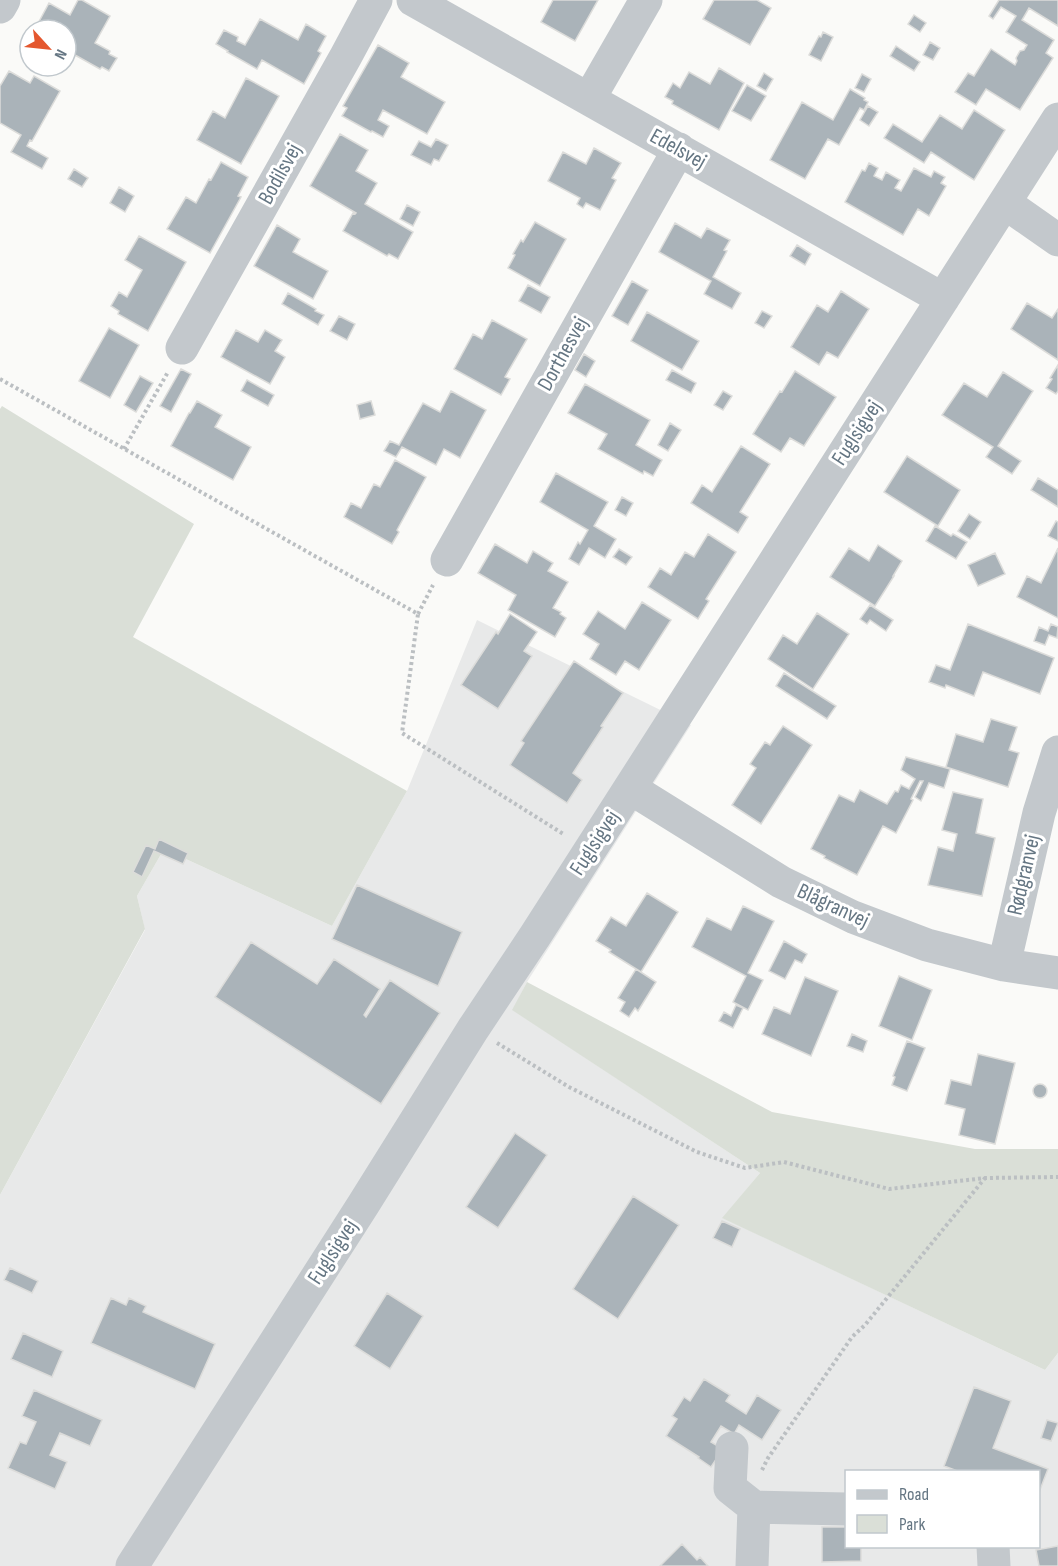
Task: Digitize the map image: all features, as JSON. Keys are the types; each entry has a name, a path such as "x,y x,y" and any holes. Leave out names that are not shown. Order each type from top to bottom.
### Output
{"street":[{"path":"0,7 4,0"},
{"name":"Bodilsvej","path":"182,348 376,0"},
{"name":"Edelsvej","path":"413,0 943,299"},
{"path":"589,99 645,0"},
{"name":"Fuglsigvej","path":"132,1566 473,1029 1058,119"},
{"name":"Dorthesvej","path":"447,560 679,149"},
{"path":"1005,203 1058,240"},
{"name":"Rødgranvej","path":"1004,965 1039,813 1058,752"},
{"name":"Blågranvej","path":"630,788 782,882 853,917 927,945 1004,965 1058,973"},
{"path":"732,1448 730,1488 754,1507 845,1509"},
{"path":"752,1566 754,1507"},
{"path":"993,1548 994,1566"}],"path":[{"path":"124,449 182,348"},
{"path":"0,380 418,614 402,733 590,850"},
{"path":"473,1029 601,1104 697,1152 745,1168 784,1162 889,1189 985,1178 1058,1177"},
{"path":"754,1507 760,1473 768,1458 852,1337 865,1325 985,1178"}],"shaded area":[{"path":"477,620 691,725 527,982 513,1010 760,1173 723,1218 1045,1370 1058,1353 1058,1566 0,1566 0,1195 145,930 137,896 164,849 332,926 407,791"}],"green space":[{"path":"2,406 194,524 133,637 407,791 332,926 164,849 137,896 145,929 0,1195 0,409"},
{"path":"527,982 772,1112 975,1149 1058,1149 1058,1353 1045,1370 722,1218 760,1173 512,1010"}],"building":[{"path":"78,0 82,0 110,16 95,43 110,51 109,54 117,58 109,71 102,67 100,69 78,57 78,18 41,18 49,3 70,15"},
{"path":"553,0 598,0 575,41 541,22"},
{"path":"714,0 757,0 771,8 750,45 703,19"},
{"path":"999,0 1058,0 1058,26 1029,8 1022,20 1054,40 1046,53 1053,58 1020,110 986,89 976,105 955,92 968,73 974,76 991,49 1015,65 1020,51 1024,50 1027,45 1006,32 1016,16 1001,7 993,19 989,16"},
{"path":"914,15 926,23 920,32 908,24"},
{"path":"260,19 298,40 306,24 326,36 318,51 321,53 304,84 262,60 257,69 216,44 224,30 238,37 237,41 245,45"},
{"path":"823,32 833,37 821,61 809,55"},
{"path":"930,42 940,48 933,60 923,55"},
{"path":"378,45 409,63 401,77 445,102 427,134 383,110 378,120 389,126 383,137 342,116 347,108 343,106"},
{"path":"896,46 920,62 914,71 890,56"},
{"path":"719,68 744,83 719,130 672,104 673,101 665,97 673,83 680,88 689,72 710,84"},
{"path":"9,71 30,83 33,78 37,78 60,91 27,146 48,158 42,169 11,152 21,135 0,123 0,86"},
{"path":"764,73 773,79 766,91 757,86"},
{"path":"862,74 871,79 864,92 855,88"},
{"path":"246,78 279,96 241,164 197,140 213,111 225,118"},
{"path":"747,85 766,96 751,121 732,111"},
{"path":"850,89 868,102 864,110 860,108 839,145 828,139 805,179 770,160 802,102 833,120"},
{"path":"868,106 878,112 869,126 860,120"},
{"path":"974,110 1005,130 974,180 931,152 924,163 884,138 893,124 922,142 940,115 962,129"},
{"path":"340,134 368,150 356,171 377,183 365,204 413,232 398,259 389,254 387,256 343,231 353,213 356,213 310,186"},
{"path":"436,139 448,145 439,161 434,159 431,165 411,155 419,141 431,147"},
{"path":"594,148 621,163 612,178 616,180 600,210 586,203 583,208 577,204 580,198 548,181 563,152 586,164"},
{"path":"221,162 248,177 238,196 241,197 210,253 167,229 186,197 196,203"},
{"path":"869,163 878,168 874,176 882,180 886,172 900,180 895,188 901,191 914,168 931,177 934,171 945,177 941,183 946,186 929,216 918,209 903,235 845,202 862,170 865,171"},
{"path":"74,169 88,178 82,187 68,179"},
{"path":"119,187 134,196 125,212 110,203"},
{"path":"407,205 420,212 413,226 400,219"},
{"path":"535,222 566,239 540,286 508,268 521,240 523,242"},
{"path":"675,223 701,238 707,228 730,240 724,250 727,251 713,277 741,293 732,309 704,294 711,281 659,252"},
{"path":"277,225 300,239 293,252 328,271 313,299 254,266"},
{"path":"139,236 186,262 148,331 118,314 119,311 111,306 119,292 127,297 142,270 125,260"},
{"path":"797,245 811,254 805,265 790,256"},
{"path":"632,281 648,290 628,325 612,316"},
{"path":"528,285 550,297 541,313 519,301"},
{"path":"841,291 869,309 838,358 827,352 819,365 791,347 817,305 828,312"},
{"path":"288,293 324,315 318,325 282,304"},
{"path":"1027,303 1052,318 1058,309 1058,360 1011,329"},
{"path":"762,311 772,316 764,328 755,323"},
{"path":"647,312 699,341 682,370 631,341"},
{"path":"339,316 355,324 347,340 330,331"},
{"path":"492,320 527,339 505,377 510,379 501,395 454,369 473,334 482,339"},
{"path":"109,328 139,345 110,398 79,381"},
{"path":"236,330 258,342 265,330 282,340 275,351 285,357 270,384 221,357"},
{"path":"584,354 595,361 586,377 575,370"},
{"path":"1058,365 1058,391 1056,394 1046,388"},
{"path":"181,369 191,374 171,412 160,406"},
{"path":"672,370 696,383 691,393 666,380"},
{"path":"795,371 836,397 804,446 790,438 781,452 753,434"},
{"path":"1003,372 1033,391 998,446 1021,461 1012,474 986,457 993,447 942,415 964,383 987,397"},
{"path":"140,376 153,383 136,412 124,405"},
{"path":"247,380 274,395 268,406 241,391"},
{"path":"585,384 650,420 636,445 662,460 653,476 644,471 643,474 598,449 607,434 568,413"},
{"path":"451,391 486,410 460,458 444,449 436,465 402,447 396,457 384,451 390,441 399,445 423,403 440,412"},
{"path":"723,391 732,396 723,410 714,405"},
{"path":"197,401 222,415 215,427 251,447 233,480 171,446"},
{"path":"371,401 375,415 360,419 357,405"},
{"path":"670,423 681,430 668,451 658,445"},
{"path":"741,446 770,464 740,512 748,517 738,533 691,503 702,485 712,492"},
{"path":"907,456 960,490 938,526 884,492"},
{"path":"395,460 426,477 397,530 399,532 392,544 344,517 351,503 361,508 374,484 380,487"},
{"path":"556,473 608,502 594,526 616,539 605,558 589,548 579,565 569,559 588,530 540,502"},
{"path":"1038,478 1058,490 1058,507 1031,490"},
{"path":"622,497 633,503 626,516 615,510"},
{"path":"969,514 981,522 970,539 958,531"},
{"path":"1056,521 1058,522 1058,541 1048,536"},
{"path":"935,526 967,542 956,559 926,541"},
{"path":"708,534 736,552 706,599 709,601 698,619 648,587 660,568 671,575 685,552 694,557"},
{"path":"495,544 527,563 533,551 553,563 548,571 568,582 553,608 566,618 555,637 508,610 516,595 478,573"},
{"path":"878,545 902,561 875,606 830,577 849,548 869,561"},
{"path":"1058,548 1058,618 1017,597 1027,576 1041,583"},
{"path":"619,549 632,557 626,565 613,557"},
{"path":"995,553 1005,574 978,586 968,565"},
{"path":"642,602 671,620 639,670 625,661 616,675 590,659 599,644 583,634 598,611 625,629"},
{"path":"870,605 893,620 886,631 870,620 867,624 860,619"},
{"path":"817,613 849,634 813,689 768,659 783,635 797,644"},
{"path":"510,614 537,632 524,651 532,656 498,709 461,685"},
{"path":"968,624 1054,658 1040,694 983,672 974,696 946,685 945,688 929,682 936,665 950,670"},
{"path":"1051,624 1058,627 1057,638 1049,635 1045,645 1034,641 1039,627 1048,631"},
{"path":"574,661 623,693 573,773 582,780 567,803 510,765 524,743 521,741"},
{"path":"784,673 836,706 827,719 776,686"},
{"path":"991,719 1017,727 1009,750 1019,753 1008,787 946,767 956,734 983,742"},
{"path":"783,726 812,745 761,824 732,805 756,768 750,764 765,742 770,745"},
{"path":"906,757 950,769 944,788 929,783 921,801 915,797 923,781 920,781 896,833 883,826 857,875 811,849 839,795 854,802 860,790 887,804 901,785 909,789 915,779 901,770"},
{"path":"953,792 983,799 976,833 995,838 982,896 928,885 938,847 953,851 957,834 942,830"},
{"path":"159,839 188,853 183,864 154,851 142,877 133,872 146,845 155,849"},
{"path":"357,885 462,932 438,986 332,939"},
{"path":"647,893 678,912 641,972 596,941 611,917 626,926"},
{"path":"743,906 774,921 748,973 763,980 748,1010 733,1002 746,976 692,947 707,918 731,930"},
{"path":"784,941 807,954 802,963 795,960 785,979 769,971"},
{"path":"251,942 317,984 334,959 380,989 364,1015 366,1017 390,980 440,1013 381,1104 215,997"},
{"path":"636,969 656,982 638,1011 635,1008 629,1017 620,1011 625,1002 618,998"},
{"path":"899,976 932,990 912,1040 879,1026"},
{"path":"805,977 838,991 811,1056 762,1034 774,1007 790,1014"},
{"path":"736,1005 743,1008 733,1028 719,1021 724,1012 731,1016"},
{"path":"852,1034 867,1041 863,1052 847,1046"},
{"path":"907,1041 925,1048 907,1091 892,1085 895,1077 893,1076"},
{"path":"978,1054 1015,1063 995,1144 959,1135 965,1109 945,1104 951,1080 971,1085"},
{"path":"1037,1084 1043,1084 1047,1091 1043,1098 1037,1098 1033,1094 1033,1088"},
{"path":"515,1133 547,1155 498,1228 466,1207"},
{"path":"633,1196 679,1225 618,1319 573,1289"},
{"path":"722,1221 740,1229 732,1247 713,1238"},
{"path":"10,1268 38,1281 32,1293 4,1280"},
{"path":"387,1293 423,1316 390,1369 354,1346"},
{"path":"111,1298 126,1305 129,1298 146,1306 143,1312 215,1344 195,1389 91,1343"},
{"path":"23,1333 63,1351 52,1377 11,1359"},
{"path":"704,1379 730,1395 726,1401 746,1414 757,1395 781,1410 762,1440 739,1425 734,1434 721,1426 711,1442 723,1449 711,1467 666,1436 677,1419 672,1416 684,1397 690,1401"},
{"path":"974,1387 1011,1401 993,1448 1048,1469 1040,1490 1040,1470 955,1470 944,1466"},
{"path":"34,1390 102,1420 90,1446 60,1433 50,1455 67,1462 55,1489 8,1468 20,1442 26,1444 36,1422 22,1416"},
{"path":"1047,1420 1058,1423 1051,1441 1041,1438"},
{"path":"822,1527 845,1527 845,1548 861,1548 861,1561 822,1562"},
{"path":"682,1544 697,1560 700,1557 708,1566 660,1566"},
{"path":"1058,1546 1058,1566 1039,1566 1036,1550"}]}
